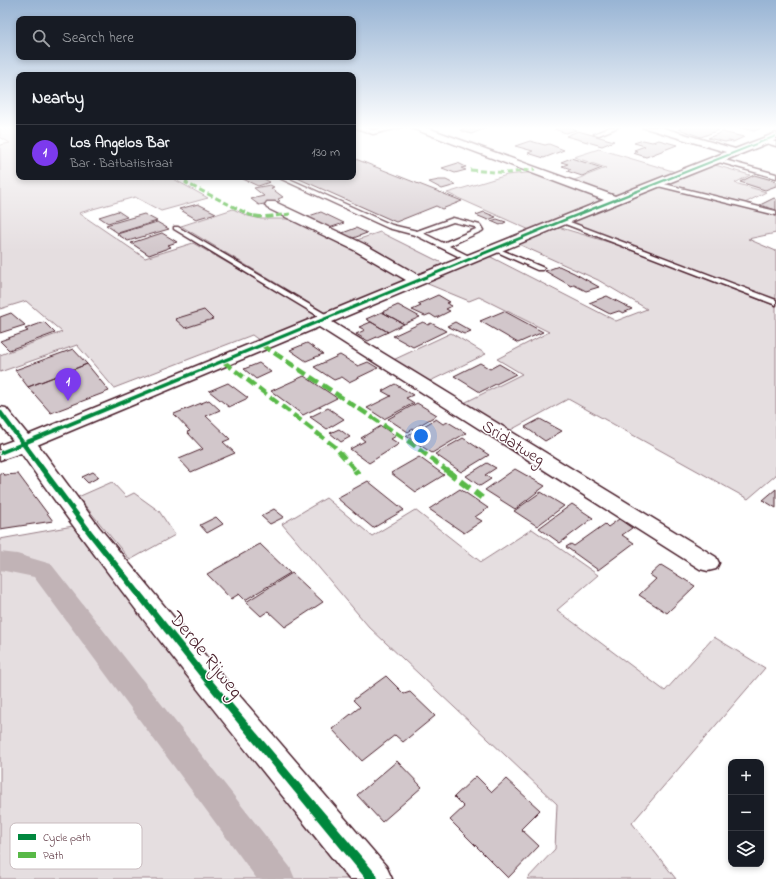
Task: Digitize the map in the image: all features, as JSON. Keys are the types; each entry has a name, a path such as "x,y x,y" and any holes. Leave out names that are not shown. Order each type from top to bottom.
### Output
{"street":[{"path":"531,168 615,200"},
{"path":"0,412 12,448 562,221 696,168"},
{"path":"271,205 359,247 418,280"},
{"name":"Sridatweg","path":"324,319 708,563"},
{"name":"Derde Rijweg","path":"12,448 99,545 208,681 373,879"}],"lane":[{"path":"756,168 776,176"},
{"path":"766,168 776,171"},
{"path":"287,180 390,227 417,233 471,259"},
{"path":"656,184 776,213"},
{"path":"417,233 453,220 478,226 480,230 444,245"},
{"path":"562,221 776,303"},
{"path":"176,228 324,319"},
{"path":"495,249 540,268"}],"shaded area":[{"path":"0,168 16,168 16,180 175,180 208,198 161,211 135,197 79,213 145,258 193,243 314,313 315,317 260,341 252,335 114,388 77,345 0,372 0,355 62,332 26,301 0,309"},
{"path":"606,168 663,168 676,172 617,196 609,196 572,181"},
{"path":"707,168 726,168 750,175 735,183 766,192 745,203 666,184"},
{"path":"536,172 596,197 599,200 597,203 532,231 447,193 507,175"},
{"path":"660,186 776,215 776,233 748,239 776,251 776,300 633,246 561,224"},
{"path":"233,209 248,216 261,219 289,219 340,242 390,269 403,278 403,282 329,313 324,312 181,226"},
{"path":"558,227 625,247 776,306 776,475 748,499 568,399 507,432 462,404 522,374 497,359 549,332 479,297 469,301 423,282 487,255 616,321 647,309 598,280 516,243"},
{"path":"380,232 446,265 416,277 351,242"},
{"path":"451,333 486,354 426,383 391,361"},
{"path":"112,482 126,497 134,493 159,511 175,535 130,560 78,497"},
{"path":"326,498 372,536 415,510 481,562 532,529 598,575 557,610 665,691 714,637 765,668 632,823 676,879 527,879 555,849 557,804 369,627 282,524"},
{"path":"73,526 352,879 0,879 0,539"}],"building":[{"path":"356,168 378,168 462,201 442,209 436,206 396,222 302,180 356,180"},
{"path":"442,168 461,168 466,170 455,173"},
{"path":"568,168 602,168 582,176 567,171 571,169"},
{"path":"754,175 776,181 776,186 765,190 740,182"},
{"path":"245,180 266,180 270,182 258,186"},
{"path":"446,180 456,185 442,189 429,182"},
{"path":"270,185 274,187 271,188 283,197 278,199 280,201 259,205 251,199 264,196 254,188"},
{"path":"774,198 776,199 776,210 760,205"},
{"path":"198,204 216,213 196,219 179,209"},
{"path":"118,211 127,217 108,223 99,217"},
{"path":"321,212 344,223 326,229 303,218"},
{"path":"484,212 496,217 488,220 476,215"},
{"path":"144,214 157,221 118,233 106,225"},
{"path":"497,219 506,222 500,225 491,221"},
{"path":"157,222 169,229 128,241 117,234"},
{"path":"356,228 367,233 348,240 337,235"},
{"path":"162,233 177,242 168,245 171,247 149,255 131,243"},
{"path":"559,266 599,287 586,291 574,285 571,286 545,271"},
{"path":"438,295 450,302 446,303 452,306 446,309 450,311 436,318 430,314 425,316 412,310 421,306 418,304"},
{"path":"607,296 632,309 623,313 619,311 610,314 589,303"},
{"path":"398,305 420,317 404,324 382,312"},
{"path":"204,310 213,319 185,328 175,319"},
{"path":"504,311 543,332 518,343 480,321"},
{"path":"382,312 404,324 388,332 366,319"},
{"path":"11,313 25,325 0,333 0,317"},
{"path":"44,322 55,333 9,350 0,341 28,331 25,329"},
{"path":"371,322 388,332 368,341 356,334 365,330 359,327"},
{"path":"423,322 428,325 431,323 446,331 413,347 393,336"},
{"path":"455,322 471,331 464,334 447,326"},
{"path":"307,343 323,354 306,361 290,350"},
{"path":"73,349 87,364 28,387 15,370"},
{"path":"340,355 358,366 368,362 378,368 349,382 342,377 334,380 314,367"},
{"path":"259,363 271,372 256,379 244,369"},
{"path":"480,363 490,369 499,364 516,374 480,392 454,376"},
{"path":"87,364 109,391 51,413 28,387"},
{"path":"304,376 337,398 303,415 271,391"},
{"path":"228,383 248,398 229,407 209,391"},
{"path":"395,384 413,395 406,398 414,403 384,419 367,408 391,396 382,391"},
{"path":"209,400 220,410 206,416 230,439 223,442 235,453 191,472 179,459 203,449 187,432 190,431 174,414"},
{"path":"417,403 437,415 408,432 388,419"},
{"path":"328,408 344,419 327,429 310,417"},
{"path":"436,419 443,424 448,422 466,433 432,453 406,436"},
{"path":"540,419 562,431 545,441 525,427"},
{"path":"381,426 396,436 391,439 399,444 369,463 350,449 365,441 361,438"},
{"path":"339,429 350,437 341,442 330,433"},
{"path":"463,438 489,455 461,472 435,454"},
{"path":"419,457 444,475 416,492 391,473"},
{"path":"487,463 496,468 485,475 491,479 480,486 466,476"},
{"path":"515,469 545,486 515,509 485,490"},
{"path":"1,472 4,475 18,474 53,521 0,529"},
{"path":"93,472 99,477 88,483 82,477"},
{"path":"368,481 404,510 373,528 337,498"},
{"path":"460,489 488,508 475,517 482,521 464,533 429,509"},
{"path":"776,489 776,508 763,500"},
{"path":"541,492 564,506 537,526 514,511"},
{"path":"572,504 593,518 560,543 539,528"},
{"path":"274,509 284,517 270,524 261,516"},
{"path":"216,517 223,524 207,533 200,525"},
{"path":"619,519 632,528 622,535 634,543 598,570 566,547 571,544 574,546 605,524 608,527"},
{"path":"260,544 290,573 245,600 239,594 231,599 207,574"},
{"path":"661,565 695,586 667,613 639,595 656,579 650,575"},
{"path":"292,573 323,602 285,627 268,611 261,616 246,602"},
{"path":"386,676 404,694 410,692 435,716 403,742 395,735 362,761 332,729 360,707 353,700"},
{"path":"397,761 422,787 382,822 357,795"},
{"path":"476,776 492,792 506,779 540,810 521,829 539,846 508,878 450,820 464,807 454,797"}],"waterway":[{"path":"0,561 17,563 42,570 278,879"}],"marked path":[{"path":"470,170 508,173 535,169"},
{"path":"187,180 186,183 250,215 263,217 290,214"},
{"path":"262,345 411,443 482,498"},
{"path":"224,362 334,446 358,474"}],"cycle path":[{"path":"0,453 562,221 695,168"},
{"path":"0,412 90,533 208,681 373,879"}],"place":[{"name":"Los Angelos Bar","path":"68,401"}]}
